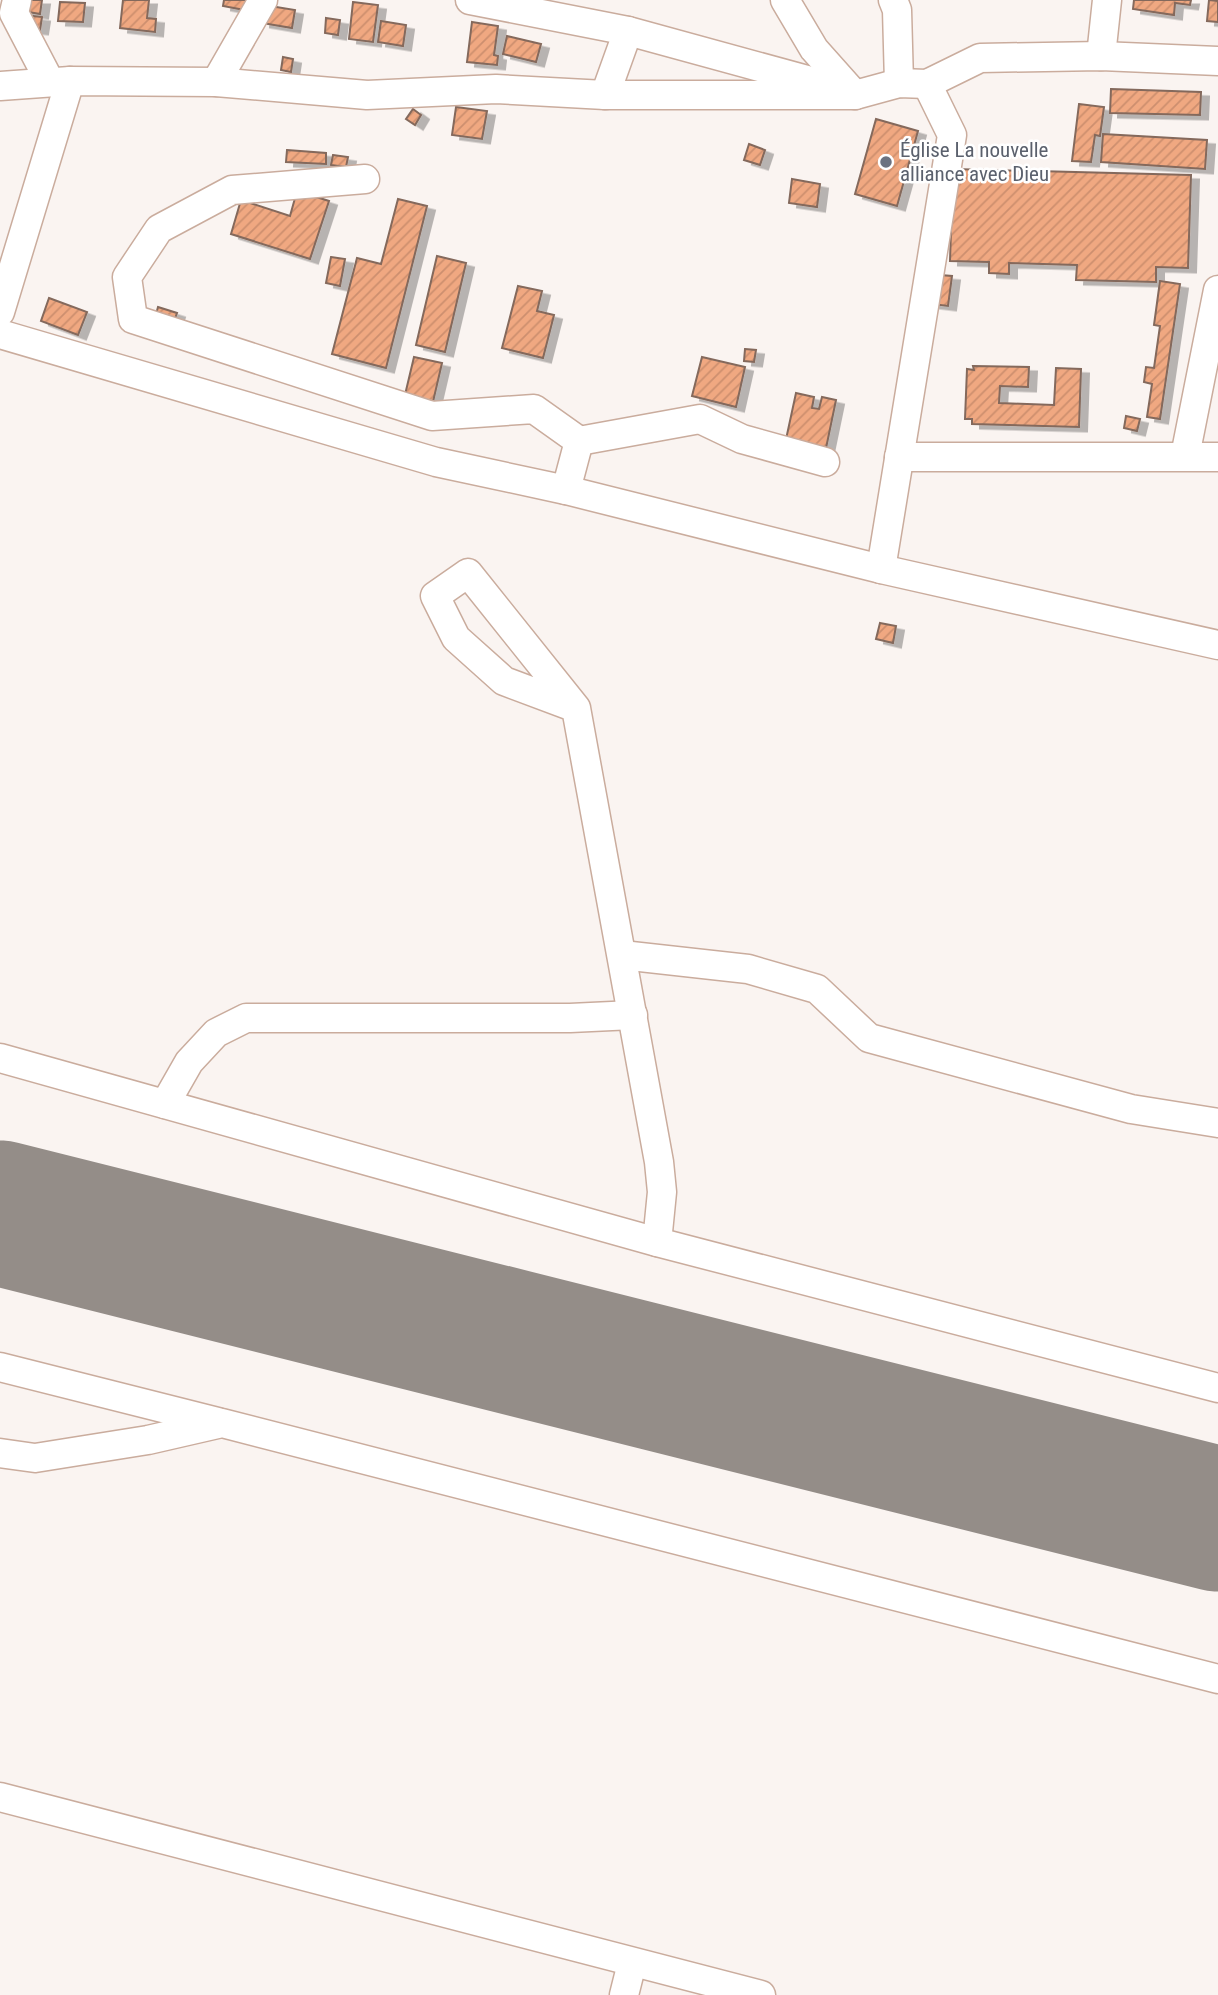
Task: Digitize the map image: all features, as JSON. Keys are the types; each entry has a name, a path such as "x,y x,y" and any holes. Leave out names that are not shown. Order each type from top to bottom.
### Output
{"street":[{"path":"0,312 60,82 15,13 17,0"},
{"path":"216,82 263,0"},
{"path":"470,0 628,31 855,94"},
{"path":"785,0 814,48 855,94"},
{"path":"893,0 897,10 899,83"},
{"path":"1101,56 1107,0"},
{"path":"605,95 628,31"},
{"path":"0,86 60,82 216,82 367,95 496,89 605,95 855,94 899,83 927,84 980,58 1101,56 1218,61"},
{"path":"881,569 952,135 927,84"},
{"path":"365,179 232,190 159,229 127,277 134,318 432,416 534,410 579,441 700,419 742,439 825,461"},
{"path":"1185,456 1218,290"},
{"path":"0,334 436,462 566,490 881,569 1218,645"},
{"path":"566,490 579,441"},
{"path":"899,457 1218,457"},
{"path":"576,708 505,681 456,638 435,596 468,573 576,708 659,1162 662,1192 657,1242"},
{"path":"622,955 748,969 817,989 869,1038 1131,1109 1218,1123"},
{"path":"165,1104 190,1062 216,1034 246,1018 569,1018 633,1015"},
{"path":"0,1058 657,1242 1218,1388"},
{"path":"0,1367 1218,1679"},
{"path":"0,1453 34,1458 148,1440 222,1423"},
{"path":"0,1797 761,1995"},
{"path":"624,1995 632,1963"}],"building":[{"path":"18,0 42,0 40,14 17,10"},
{"path":"123,0 149,0 147,18 156,19 155,32 120,28"},
{"path":"224,0 252,0 250,11 223,6"},
{"path":"1134,0 1191,0 1190,5 1175,3 1174,15 1133,9"},
{"path":"1209,0 1218,1 1218,22 1207,21"},
{"path":"60,2 85,3 83,22 58,21"},
{"path":"353,2 378,5 373,42 349,39"},
{"path":"264,5 295,10 292,28 262,23"},
{"path":"25,15 42,17 40,30 23,28"},
{"path":"326,18 340,20 338,35 325,33"},
{"path":"381,21 406,25 403,46 378,42"},
{"path":"472,22 498,26 494,55 498,56 497,65 467,62"},
{"path":"507,36 541,44 536,62 503,54"},
{"path":"283,57 293,59 291,72 281,70"},
{"path":"1111,89 1201,92 1200,115 1110,113"},
{"path":"1079,104 1104,107 1100,136 1095,135 1091,162 1072,161"},
{"path":"456,107 487,111 482,139 452,135"},
{"path":"413,109 421,115 415,125 406,119"},
{"name":"Église La nouvelle alliance avec Dieu","path":"876,119 918,131 897,206 855,194"},
{"path":"1103,134 1207,140 1205,169 1101,162"},
{"path":"749,144 765,150 760,165 744,160"},
{"path":"287,150 326,153 326,164 286,162"},
{"path":"333,155 348,157 346,167 331,165"},
{"path":"953,169 1191,175 1188,268 1156,267 1156,282 1076,280 1077,265 1009,263 1009,274 989,273 989,262 950,261"},
{"path":"792,179 820,184 817,207 789,203"},
{"path":"297,191 329,201 310,259 231,234 241,200 290,216"},
{"path":"398,199 427,206 386,368 332,354 357,258 381,264"},
{"path":"437,256 466,263 445,352 416,345"},
{"path":"331,257 345,259 340,286 326,283"},
{"path":"927,274 952,276 948,306 924,303"},
{"path":"1160,281 1180,284 1160,419 1147,417 1152,384 1144,382 1146,367 1154,368 1160,326 1154,325"},
{"path":"518,286 542,291 537,311 554,315 543,358 502,348"},
{"path":"49,298 87,312 78,335 41,321"},
{"path":"158,307 177,313 173,324 155,318"},
{"path":"745,349 756,350 754,362 744,361"},
{"path":"414,357 442,363 432,406 404,399"},
{"path":"702,357 745,367 736,407 692,396"},
{"path":"973,366 1029,367 1028,387 1000,386 999,403 1054,405 1056,368 1081,369 1079,427 972,424 972,419 965,419 967,369 974,370"},
{"path":"796,393 814,397 812,408 819,409 822,397 836,400 825,453 785,444"},
{"path":"1126,416 1140,419 1137,431 1124,428"},
{"path":"880,623 896,626 893,643 876,639"}],"runway":[{"path":"0,1213 1218,1519"}],"place":[{"name":"Église La nouvelle alliance avec Dieu","path":"886,162"}]}
